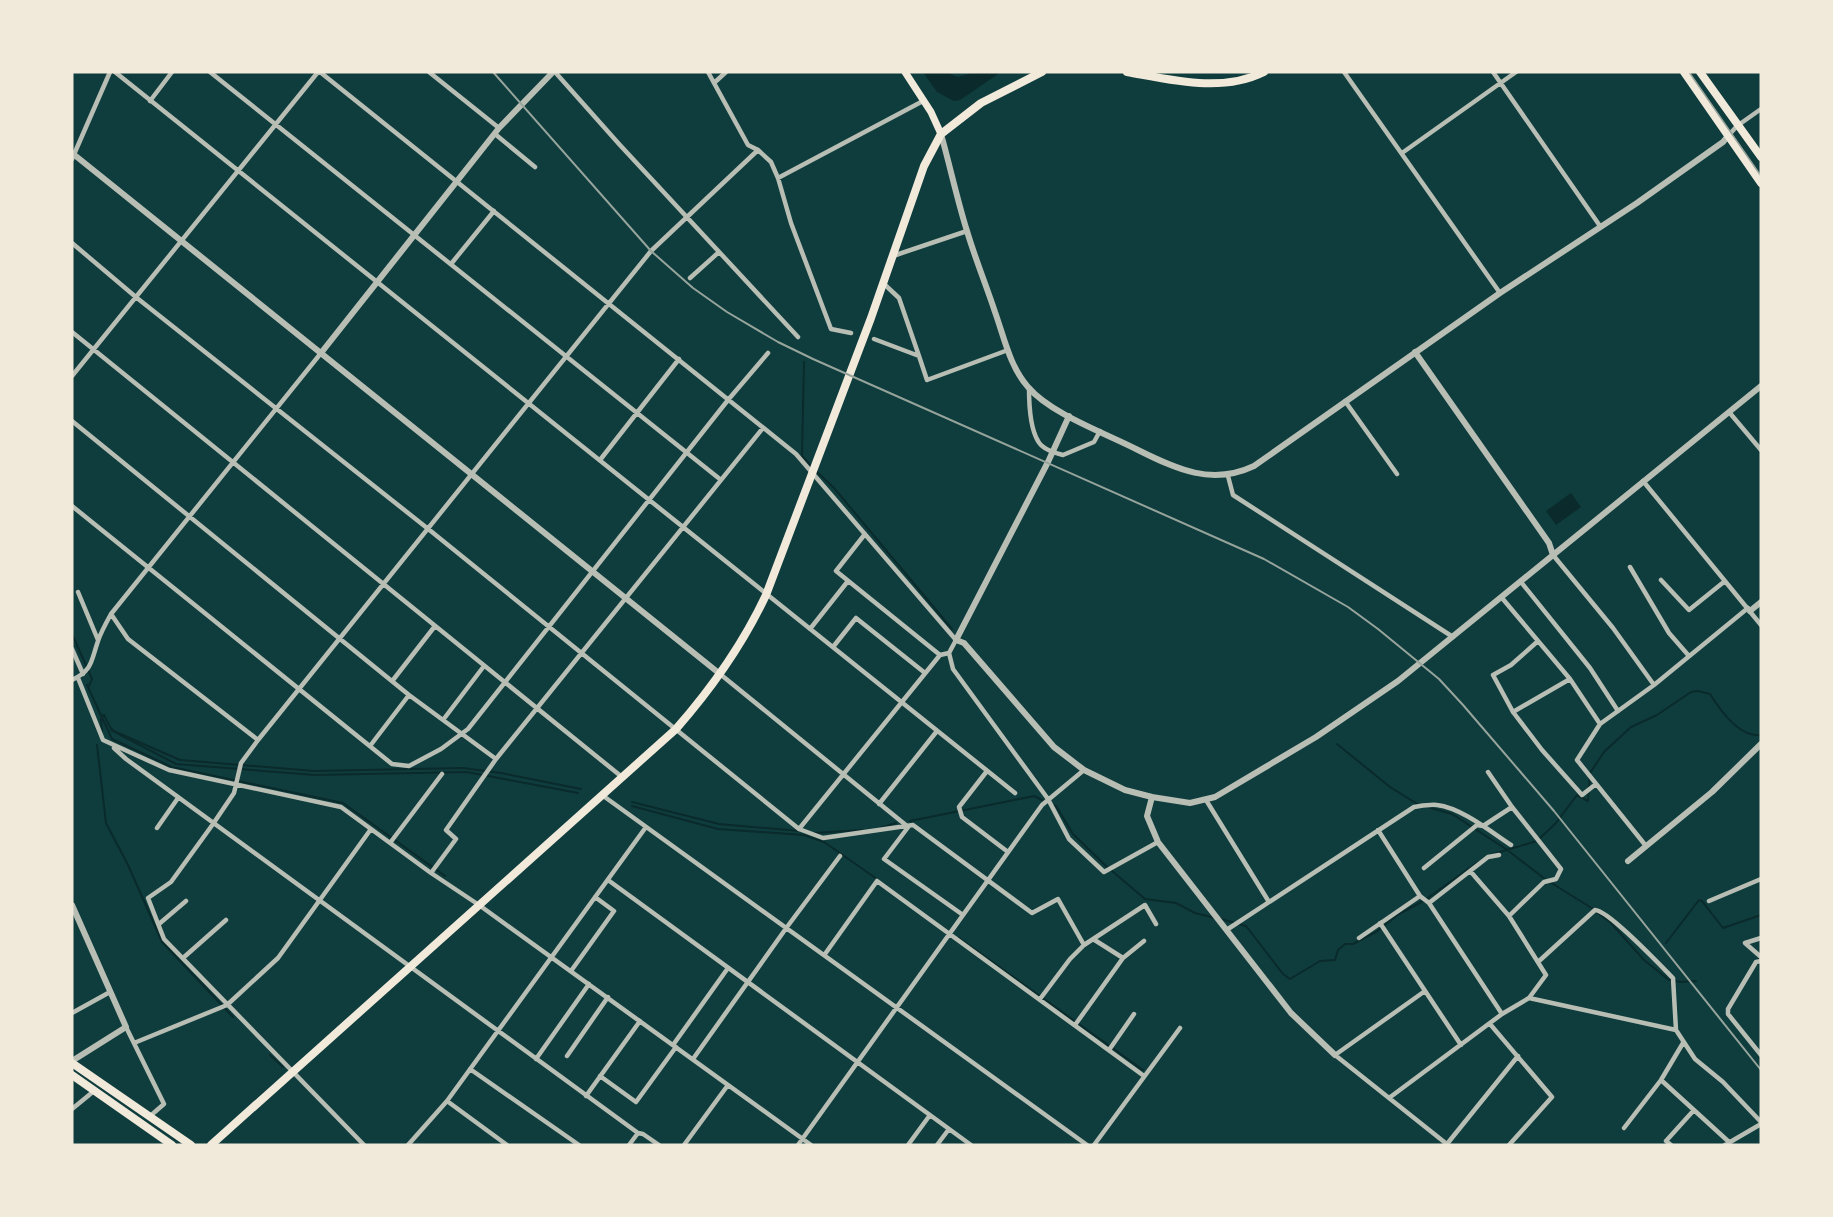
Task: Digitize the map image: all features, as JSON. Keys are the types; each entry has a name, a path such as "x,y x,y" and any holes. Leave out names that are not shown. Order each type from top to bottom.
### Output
{"main road":[{"path":"905,72 941,134"},
{"path":"211,1145 676,729 706,695 754,621 766,595 871,318 924,166 941,134 981,103 1042,72"},
{"path":"1127,72 1195,83 1229,84 1264,72"},
{"path":"1684,72 1761,183"},
{"path":"1700,72 1761,158"},
{"path":"72,1062 191,1145"},
{"path":"72,1076 172,1145"}],"street":[{"path":"110,72 72,155 473,474 843,775 908,825"},
{"path":"115,72 1015,793"},
{"path":"150,100 172,72"},
{"path":"210,72 721,480"},
{"path":"72,376 319,72 796,454 956,640 964,643 1054,747 1084,770 1125,790 1190,803 1206,800 1225,792 1316,737 1398,681 1761,386"},
{"path":"429,72 535,167"},
{"path":"72,680 78,678 91,666 98,640 111,614 149,566 497,131 516,108 554,72 798,337"},
{"path":"708,72 748,145 758,150 771,162 791,223 831,329 851,333"},
{"path":"714,83 726,72"},
{"path":"1344,72 1500,293"},
{"path":"1493,72 1600,226"},
{"path":"1402,153 1516,72"},
{"path":"778,178 923,101"},
{"path":"941,134 967,231 1008,350 1018,374 1029,388 1043,401 1069,416 1179,468 1200,475 1228,476 1254,466 1500,293 1675,177 1723,142 1737,126 1761,109"},
{"path":"364,1145 225,1006 164,939 148,898 171,882 213,824 234,793 241,764 258,740 651,251 758,150"},
{"path":"451,264 494,211"},
{"path":"893,256 967,231"},
{"path":"72,243 137,298 427,528 799,829 823,838 913,825 1032,913 1059,899 1084,945"},
{"path":"690,278 719,252"},
{"path":"883,283 898,298 927,380 1008,350"},
{"path":"72,332 622,777"},
{"path":"874,339 920,356"},
{"path":"1415,352 1549,543 1553,555 1613,628 1654,685"},
{"path":"72,506 392,764 409,765 441,749 468,729 728,400 768,353"},
{"path":"600,460 679,359"},
{"path":"1029,388 1029,410 1038,442 1063,454 1094,442 1100,431"},
{"path":"1345,401 1397,474"},
{"path":"1729,412 1761,450"},
{"path":"1069,416 949,653 953,669 1048,800 1069,839 1104,872 1158,842"},
{"path":"72,421 409,694 496,759"},
{"path":"433,870 456,839 446,830 496,759 763,428"},
{"path":"1228,476 1233,495 1453,637"},
{"path":"1643,481 1761,625"},
{"path":"865,534 836,571 940,655"},
{"path":"1630,567 1669,633 1689,656"},
{"path":"1661,580 1689,610 1725,581"},
{"path":"810,629 849,581"},
{"path":"1521,582 1590,668 1618,711"},
{"path":"78,592 98,640"},
{"path":"1502,598 1570,679 1600,724"},
{"path":"1646,846 1577,760 1600,724 1761,602"},
{"path":"111,614 128,639 258,740"},
{"path":"833,647 856,618 925,673"},
{"path":"393,680 435,626"},
{"path":"1538,641 1511,665 1492,675 1513,712 1542,750 1582,795 1596,784"},
{"path":"72,649 83,674"},
{"path":"799,829 940,655 949,653"},
{"path":"443,720 484,666"},
{"path":"78,678 103,740 169,770 238,783 341,807 390,843 433,870 811,1145"},
{"path":"1513,712 1570,679"},
{"path":"370,746 409,694"},
{"path":"879,804 937,731"},
{"path":"110,744 126,759 213,824 638,1133 659,1145"},
{"path":"1759,746 1761,754"},
{"path":"1628,861 1712,792 1759,746"},
{"path":"798,1145 1042,805 1084,770"},
{"path":"987,771 959,807 962,817 1008,852"},
{"path":"1488,772 1512,807 1561,869 1556,879 1544,882 1509,916"},
{"path":"390,843 442,774"},
{"path":"602,795 1087,1145"},
{"path":"1152,797 1147,816 1158,842 1228,929 1291,1013 1335,1055 1448,1144 1518,1056"},
{"path":"157,828 178,798"},
{"path":"1206,800 1269,902"},
{"path":"1228,929 1414,807 1436,805 1449,808 1512,846"},
{"path":"1424,868 1472,830 1512,807"},
{"path":"908,825 884,859 963,915"},
{"path":"408,1145 447,1101 646,827"},
{"path":"134,1043 225,1006 278,958 371,829"},
{"path":"1378,830 1420,896 1429,903 1502,1014"},
{"path":"1429,903 1488,857 1499,855"},
{"path":"693,1059 840,856"},
{"path":"1389,1098 1502,1014 1529,998 1546,975 1509,916 1471,872"},
{"path":"1708,901 1761,879"},
{"path":"608,880 971,1145"},
{"path":"825,954 877,881 1144,1076"},
{"path":"1359,938 1420,896"},
{"path":"571,971 614,911 595,897"},
{"path":"159,924 186,901"},
{"path":"72,905 126,1027 164,1104 149,1117"},
{"path":"1040,999 1070,959 1084,945 1145,905 1156,924"},
{"path":"1538,962 1594,910 1600,910 1673,978 1676,1030 1683,1043 1695,1059 1724,1082 1761,1123 1727,1144 1661,1080"},
{"path":"183,958 226,920"},
{"path":"1380,923 1461,1045"},
{"path":"1761,938 1745,943 1761,959 1756,962 1728,1009 1728,1014 1761,1055"},
{"path":"1094,939 1123,958"},
{"path":"1075,1024 1123,958 1144,941"},
{"path":"600,1076 636,1102 728,968"},
{"path":"536,1059 589,984"},
{"path":"1335,1055 1425,991"},
{"path":"72,1013 110,992"},
{"path":"567,1056 608,997"},
{"path":"1529,998 1676,1030"},
{"path":"1109,1050 1134,1014"},
{"path":"586,1095 640,1021"},
{"path":"1490,1024 1552,1096 1509,1145"},
{"path":"72,1062 126,1027"},
{"path":"1094,1145 1180,1028"},
{"path":"1624,1128 1661,1080 1683,1043"},
{"path":"470,1069 579,1145"},
{"path":"684,1145 728,1085"},
{"path":"72,1109 94,1091"},
{"path":"447,1101 507,1145"},
{"path":"1671,1145 1666,1141 1694,1110"},
{"path":"908,1145 930,1115"},
{"path":"937,1145 949,1129"},
{"path":"629,1145 638,1133"}],"water":[{"path":"923,72 946,72 958,77 974,72 1001,72 960,100 954,101 937,92"},
{"path":"1571,493 1581,507 1556,525 1546,511"}],"waterway":[{"path":"804,362 802,456 811,466"},
{"path":"815,470 834,488 952,629"},
{"path":"72,634 92,679 89,686"},
{"path":"87,685 112,739 172,767 343,803 445,876"},
{"path":"1490,855 1537,841 1556,823 1577,795 1588,801 1590,773 1604,752 1631,727 1657,715 1691,692 1710,694 1719,708 1738,728 1753,735 1761,735"},
{"path":"101,716 104,715 114,731 180,760 314,771 463,768 581,789"},
{"path":"101,719 102,732"},
{"path":"111,730 176,764 315,775 467,772 578,793"},
{"path":"1337,744 1390,787 1419,805"},
{"path":"97,745 106,823 128,865 162,942 233,1017"},
{"path":"910,821 1034,796 1044,801"},
{"path":"632,802 719,824 800,831"},
{"path":"1052,805 1056,806 1073,834 1145,899 1176,903 1195,913 1215,918"},
{"path":"632,806 718,829 804,835 824,842 877,879"},
{"path":"1424,806 1452,814 1506,849 1545,879 1590,907 1610,922 1644,960 1669,980 1696,981"},
{"path":"880,828 896,823"},
{"path":"814,833 862,830"},
{"path":"1221,919 1246,926 1283,974 1290,979 1320,961 1335,960 1338,950 1345,944 1353,944 1376,932 1399,914 1425,900 1478,862"},
{"path":"1666,943 1699,900 1723,928 1761,915"},
{"path":"959,938 1143,1070"},
{"path":"270,1055 283,1067"}],"tram line":[{"path":"1689,72 1761,176"}],"railway":[{"path":"493,72 651,251 693,288 727,312 778,342 813,359 1264,559 1348,607 1378,629 1439,679 1463,705 1554,811 1761,1070"}]}
